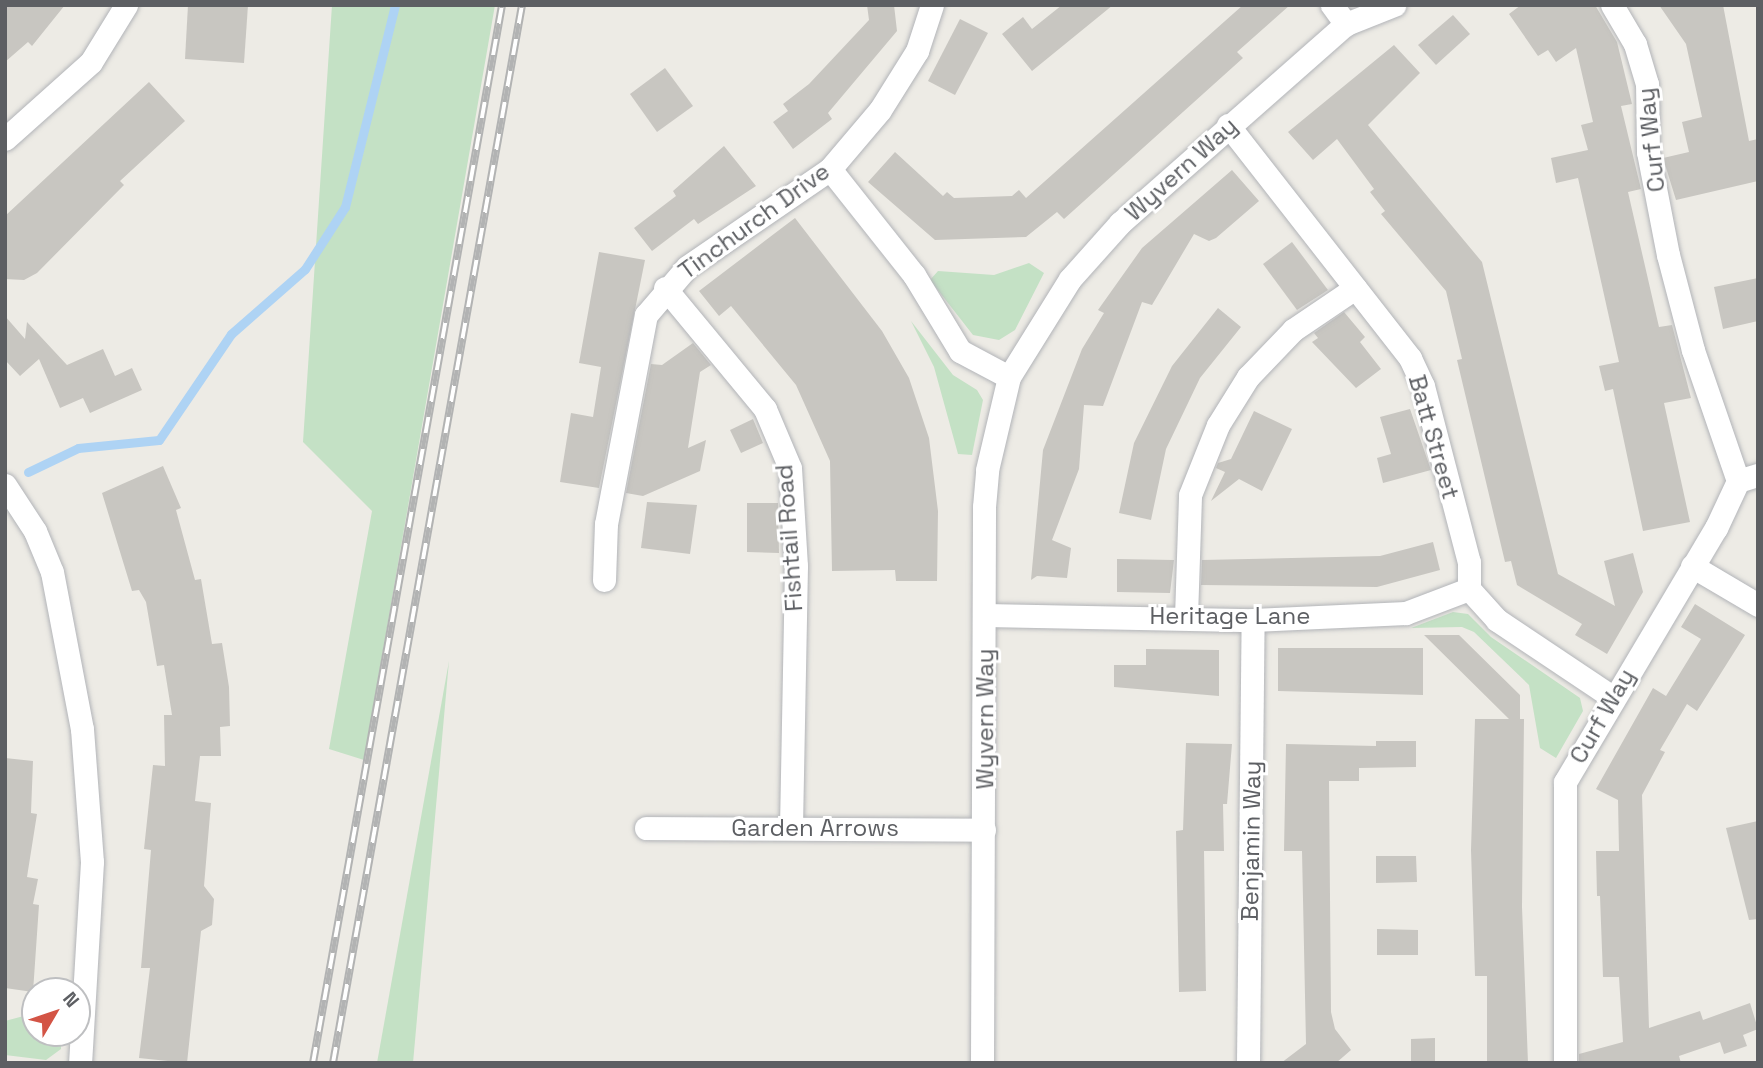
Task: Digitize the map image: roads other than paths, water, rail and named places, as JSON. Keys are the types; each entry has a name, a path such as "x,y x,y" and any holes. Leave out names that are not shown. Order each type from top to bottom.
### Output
{"street":[{"path":"5,139 92,62 126,5"},
{"name":"Tinchurch Drive","path":"604,580 606,524 646,315 665,288 687,267 830,169 880,110 917,51 932,5"},
{"path":"1332,5 1346,24"},
{"name":"Wyvern Way","path":"982,1063 988,470 1009,377 1070,279 1120,223 1228,125 1346,24 1394,5"},
{"name":"Curf Way","path":"1564,1063 1565,782 1612,697 1748,478 1693,349 1668,255 1648,152 1647,85 1635,44 1612,5"},
{"name":"Batt Street","path":"1228,125 1410,358 1423,386 1469,562 1469,589"},
{"path":"830,169 914,275 960,351 1009,377"},
{"name":"Fishtail Road","path":"665,288 765,409 790,468 796,566 791,828"},
{"path":"1186,617 1190,495 1218,425 1248,377 1293,330 1356,288"},
{"path":"7,487 52,572 82,729 92,862 80,1063"},
{"path":"1692,566 1758,605"},
{"path":"1469,589 1497,620 1612,697"},
{"name":"Heritage Lane","path":"985,615 1254,620 1406,613 1469,589"},
{"name":"Benjamin Way","path":"1248,1063 1254,620"},
{"name":"Garden Arrows","path":"646,828 984,830"}],"waterway":[{"path":"28,472 78,448 159,440 231,334 305,269 345,207 395,5"}],"railway":[{"path":"313,1063 502,5"},
{"path":"333,1063 522,5"}]}
